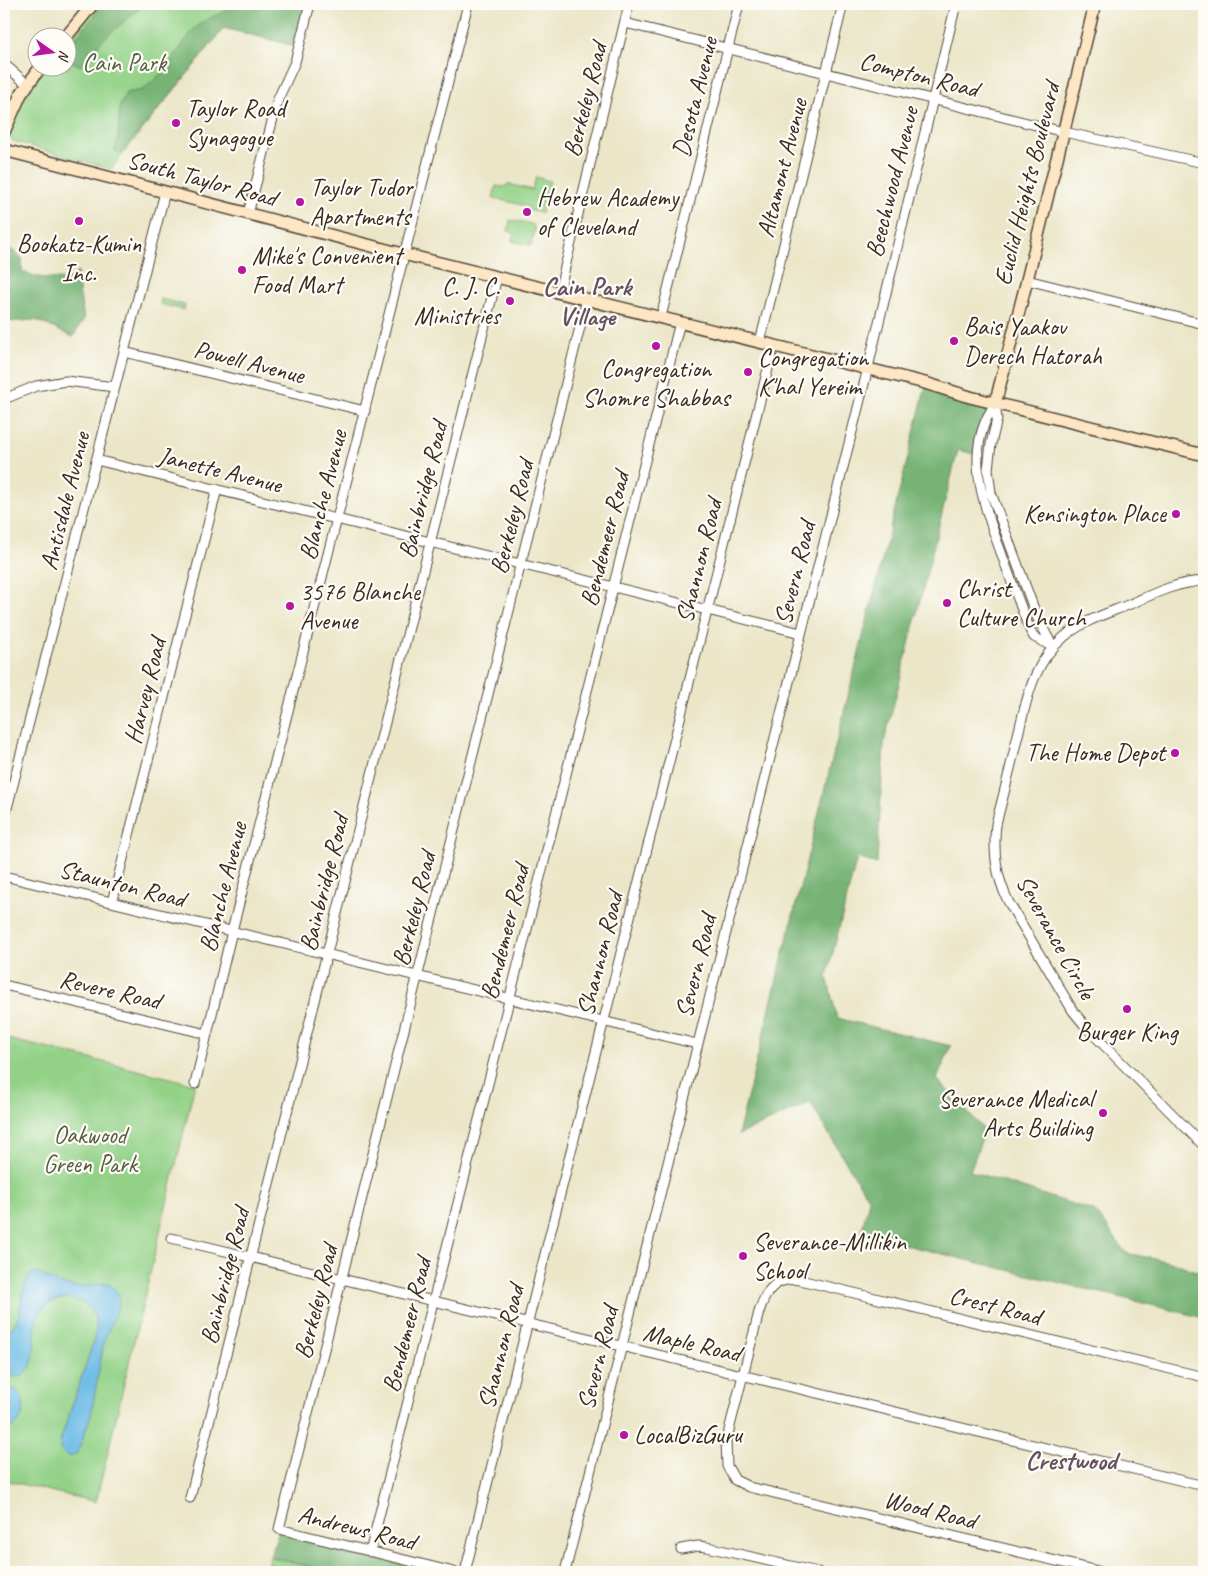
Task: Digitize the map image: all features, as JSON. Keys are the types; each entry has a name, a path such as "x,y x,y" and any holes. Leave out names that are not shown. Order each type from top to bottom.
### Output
{"main road":[{"path":"73,28 93,4"},
{"name":"Euclid Heights Boulevard","path":"995,404 1095,4"},
{"path":"4,132 16,103 32,78"},
{"name":"South Taylor Road","path":"4,150 497,277 924,382 995,404 1204,455"}],"street":[{"path":"248,214 278,99 295,62 310,4"},
{"name":"Blanche Avenue","path":"195,1084 468,4"},
{"name":"Berkeley Road","path":"559,292 629,4"},
{"name":"Desota Avenue","path":"661,317 739,4"},
{"name":"Altamont Avenue","path":"760,342 843,4"},
{"name":"Beechwood Avenue","path":"867,369 956,4"},
{"name":"Compton Road","path":"624,23 1064,132 1204,163"},
{"path":"4,64 27,84"},
{"name":"Antisdale Avenue","path":"4,820 166,192"},
{"name":"Bainbridge Road","path":"190,1498 497,277"},
{"path":"1027,280 1204,324"},
{"name":"Berkeley Road","path":"279,1529 587,299"},
{"name":"Bendemeer Road","path":"370,1552 680,322"},
{"name":"Shannon Road","path":"465,1572 774,345"},
{"name":"Powell Avenue","path":"124,352 365,411"},
{"name":"Severn Road","path":"565,1572 867,369"},
{"path":"4,399 36,386 66,381 115,387"},
{"path":"995,404 997,420 988,468 991,493 1036,617 1053,647"},
{"name":"Janette Avenue","path":"96,460 801,632"},
{"name":"Harvey Road","path":"112,902 217,489"},
{"name":"Severance Circle","path":"1204,581 1180,584 1092,619 1065,636 1053,647 1037,671 1029,692 996,824 995,851 1000,884 1008,902 1073,1011 1087,1028 1204,1146"},
{"name":"Staunton Road","path":"4,876 697,1044"},
{"name":"Revere Road","path":"4,985 208,1034"},
{"name":"Maple Road","path":"171,1238 1204,1486"},
{"name":"Crest Road","path":"744,1376 762,1302 770,1288 777,1283 791,1279 812,1282 1204,1377"},
{"name":"Wood Road","path":"744,1376 726,1442 727,1466 735,1480 749,1487 1102,1572"},
{"name":"Andrews Road","path":"279,1529 454,1572"},
{"path":"681,1549 698,1546 707,1547 818,1572"}],"green space":[{"name":"Cain Park","path":"100,4 306,4 296,46 224,28 111,169 16,142 12,140 9,134 19,106 38,78 78,78 78,30"},
{"path":"104,4 145,4 109,34 93,50 81,66 78,65 78,36"},
{"path":"236,4 306,4 296,46 224,28 121,153 115,151 118,139 120,106 126,93 143,90 165,70 193,30 206,20 234,7"},
{"path":"536,177 550,181 541,213 528,210 527,206 493,198 496,186 503,187 509,184 532,190"},
{"path":"510,220 532,224 535,230 531,245 512,241 514,233 508,231"},
{"path":"4,244 22,258 22,271 37,277 67,280 78,272 77,278 84,319 73,337 36,320 4,322"},
{"path":"161,299 185,305 184,310 160,304"},
{"path":"925,383 995,404 978,455 958,450 884,743 877,864 857,858 827,976 837,1018 951,1046 937,1079 985,1131 970,1171 1094,1211 1126,1253 1175,1263 1204,1274 1204,1318 861,1234 869,1200 810,1103 738,1135"},
{"name":"Oakwood Green Park","path":"4,1038 195,1084 96,1502 4,1480"},
{"path":"279,1529 454,1572 332,1572 270,1557"},
{"path":"270,1557 332,1572 267,1572"}],"water":[{"path":"32,1273 76,1287 100,1284 110,1285 119,1295 119,1304 104,1341 91,1415 77,1454 73,1456 62,1452 60,1448 61,1439 94,1340 96,1321 93,1313 87,1306 72,1299 63,1299 47,1305 37,1319 34,1354 31,1364 26,1372 18,1376 4,1375 4,1336 17,1320 24,1288 28,1277"},
{"path":"4,1384 19,1393 23,1408 18,1422 4,1430"}],"place":[{"name":"Taylor Road Synagogue","path":"176,123"},
{"name":"Taylor Tudor Apartments","path":"300,202"},
{"name":"Hebrew Academy of Cleveland","path":"527,212"},
{"name":"Bookatz-Kumin Inc.","path":"79,221"},
{"name":"Mike's Convenient Food Mart","path":"242,270"},
{"name":"C. J. C. Ministries","path":"510,301"},
{"name":"Bais Yaakov Derech Hatorah","path":"954,341"},
{"name":"Congregation Shomre Shabbas","path":"656,346"},
{"name":"Congregation K'hal Yereim","path":"748,372"},
{"name":"Kensington Place","path":"1176,514"},
{"name":"Christ Culture Church","path":"947,603"},
{"name":"3576 Blanche Avenue","path":"290,606"},
{"name":"The Home Depot","path":"1175,753"},
{"name":"Burger King","path":"1127,1009"},
{"name":"Severance Medical Arts Building","path":"1103,1113"},
{"name":"Severance-Millikin School","path":"743,1256"},
{"name":"LocalBizGuru","path":"624,1435"}],"district":[{"name":"Cain Park Village","path":"587,301"},
{"name":"Crestwood","path":"1071,1460"}]}
